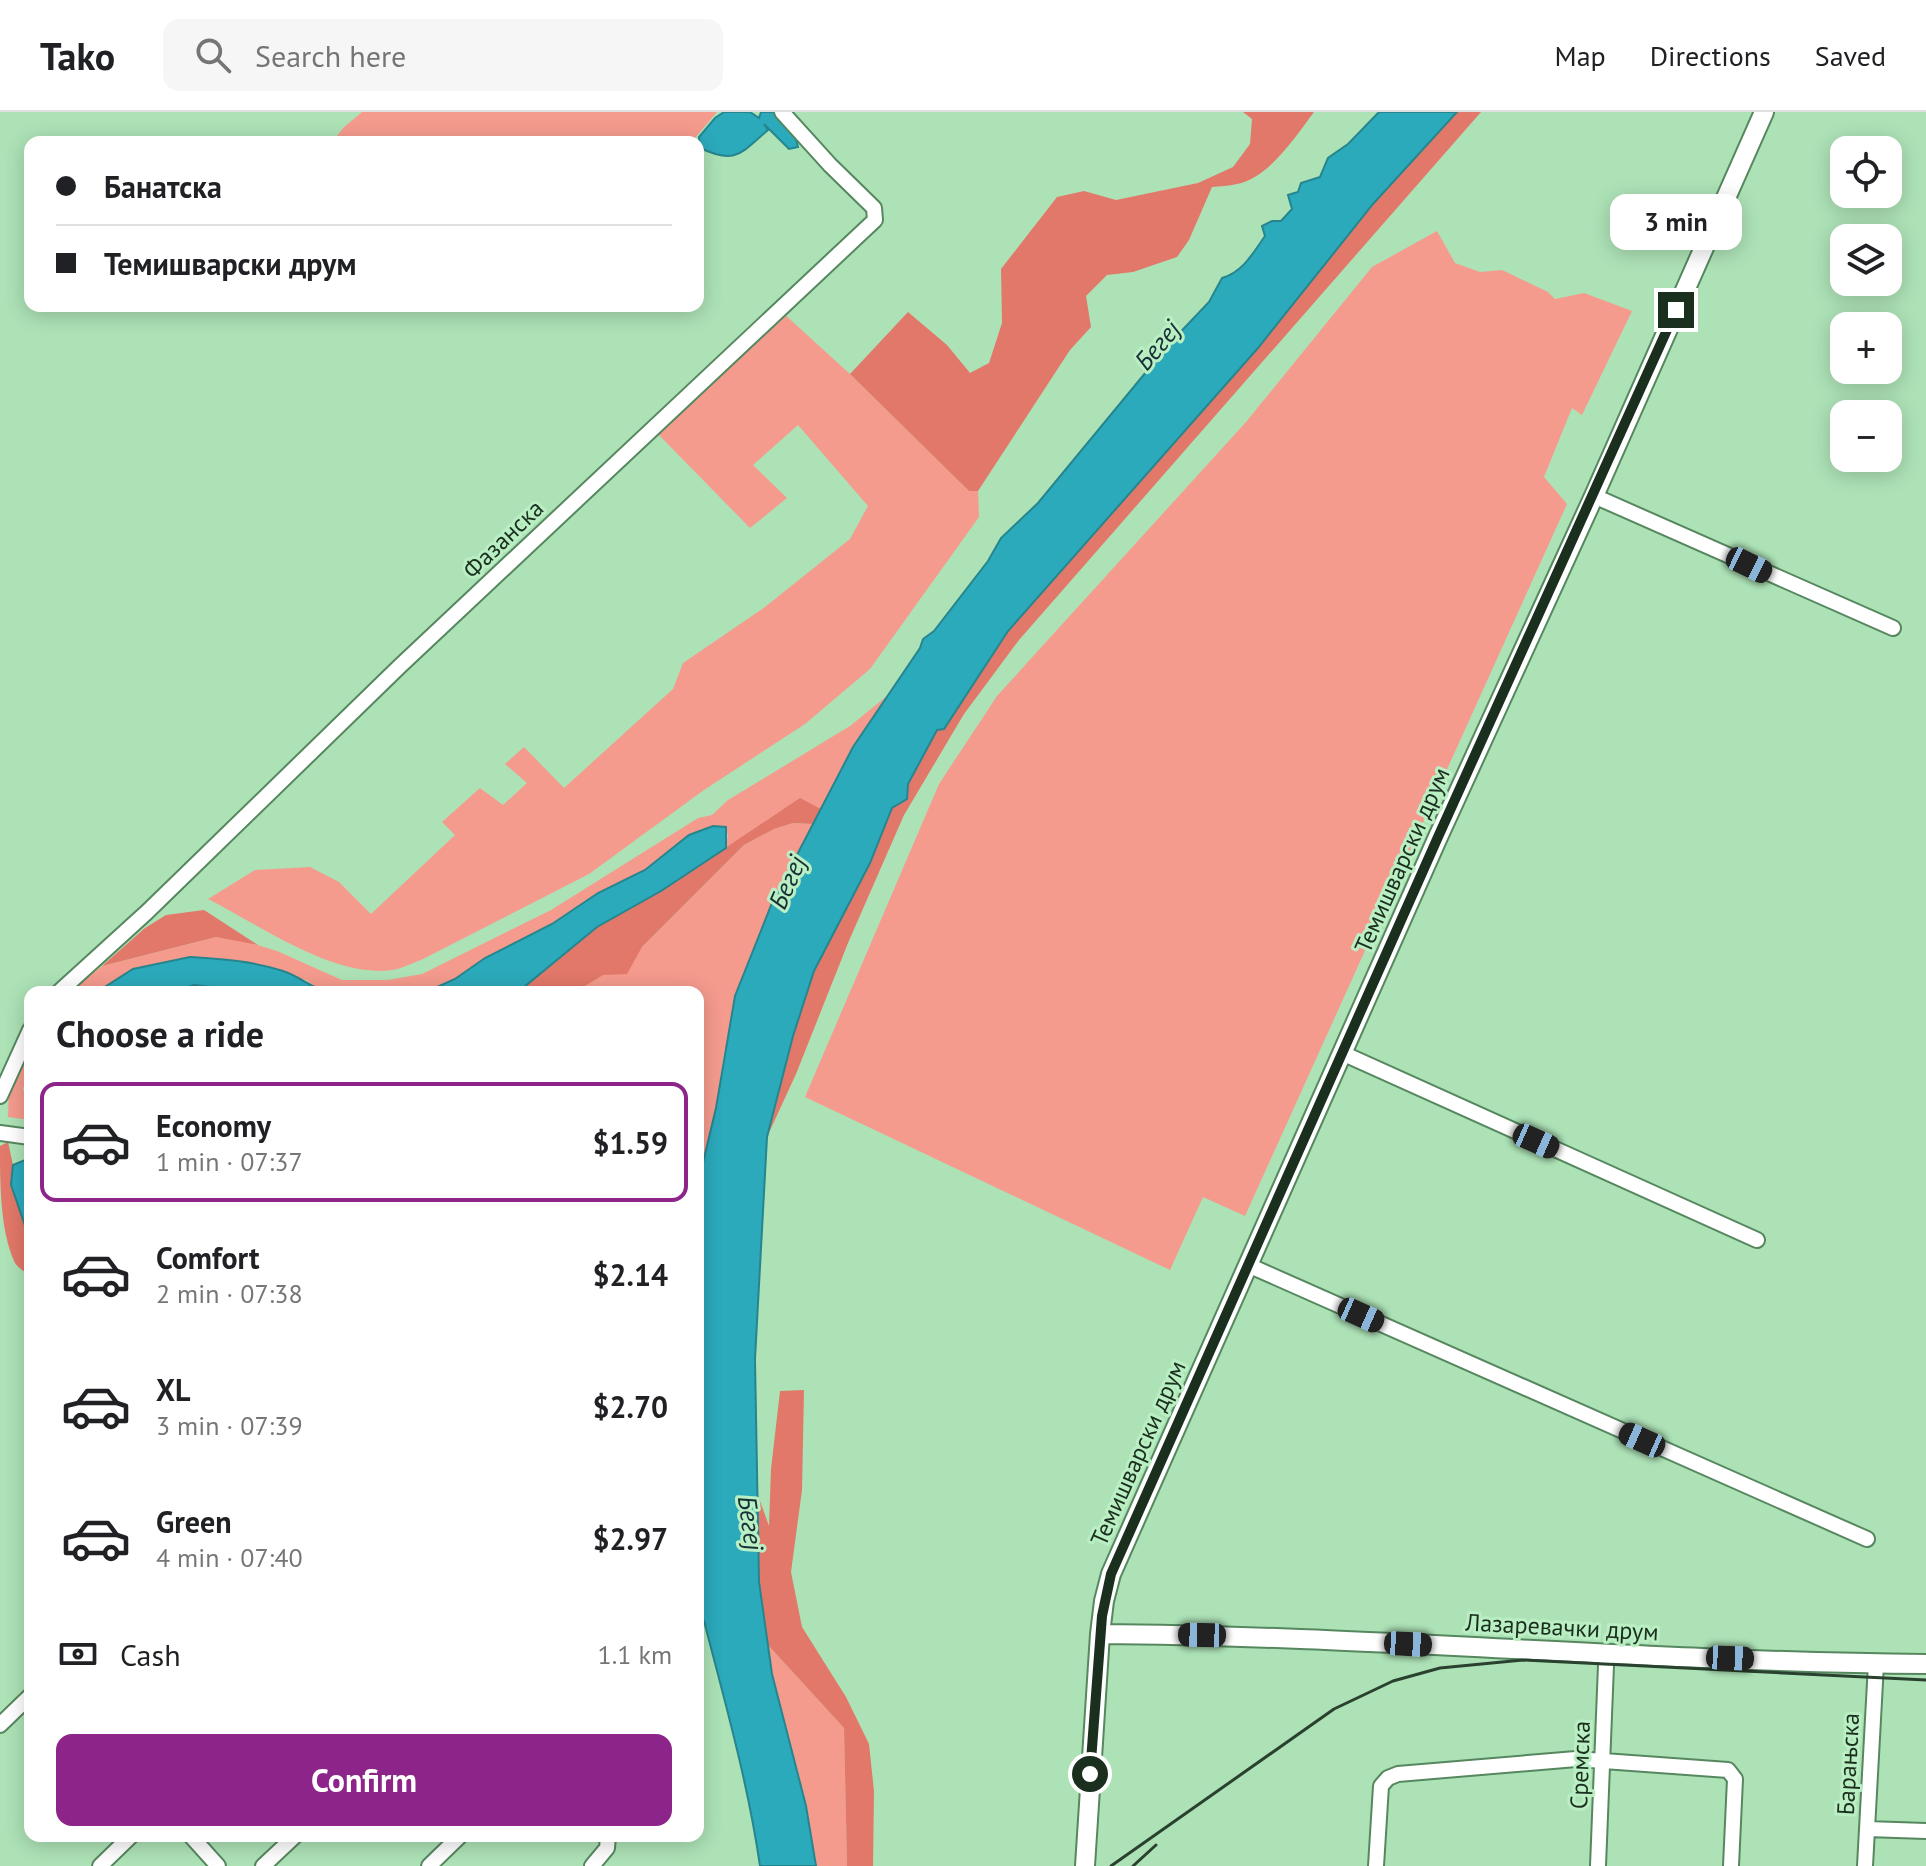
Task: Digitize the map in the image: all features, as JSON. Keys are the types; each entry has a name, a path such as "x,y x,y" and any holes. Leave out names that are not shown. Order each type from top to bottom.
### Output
{"main road":[{"name":"Темишварски друм","path":"1085,1866 1100,1634 1111,1574 1764,112"},
{"name":"Лазаревачки друм","path":"1100,1634 1212,1635 1926,1664"}],"street":[{"name":"Фазанска","path":"66,986 147,912 400,666 875,220 874,208 815,150 782,112"},
{"path":"1594,496 1893,628"},
{"path":"0,1096 24,1043"},
{"path":"1342,1053 1757,1240"},
{"path":"0,1133 24,1136"},
{"path":"1248,1265 1867,1539"},
{"name":"Барањска","path":"1865,1866 1876,1664"},
{"name":"Сремска","path":"1598,1866 1606,1665"},
{"path":"0,1725 24,1702"},
{"path":"1376,1866 1381,1786 1388,1778 1398,1774 1543,1760 1728,1770 1735,1779 1731,1866"},
{"path":"1867,1829 1926,1831"},
{"path":"100,1866 125,1842"},
{"path":"196,1842 218,1866"},
{"path":"263,1866 289,1842"},
{"path":"429,1866 454,1842"},
{"path":"592,1866 607,1848 608,1842"}],"shaded area":[{"path":"362,112 717,112 697,136 337,136"},
{"path":"1243,112 1314,112 1281,155 1260,174 1237,184 1212,187 1189,240 1177,257 1133,272 1107,275 1086,296 1091,327 1070,350 978,491 969,491 850,374 908,312 947,345 970,373 989,363 1002,323 1001,269 1057,197 1084,191 1116,200 1198,183 1233,167 1250,144 1252,119"},
{"path":"1457,112 1481,112 1019,640 964,714 904,815 767,1137 793,1036 814,971 870,863 892,808 937,730 944,729 1008,631 1373,204"},
{"path":"1437,231 1455,263 1480,272 1502,270 1548,292 1555,299 1584,293 1632,311 1582,415 1572,408 1544,477 1567,504 1245,1216 1203,1197 1170,1270 805,1097 939,784 997,696 1246,422 1372,267"},
{"path":"783,313 969,491 978,491 979,517 870,669 805,724 704,790 589,874 403,967 369,971 321,958 208,899 255,870 310,867 339,882 371,914 455,835 442,822 480,788 503,805 527,783 505,764 524,747 564,788 673,689 683,663 765,607 850,539 868,506 798,425 753,465 787,498 750,528 655,431"},
{"path":"887,696 853,747 821,809 800,799 726,848 728,834 689,835 645,870 598,893 552,924 485,958 439,986 314,986 306,980 133,969 106,986 77,986 102,966 216,937 277,951 342,980 388,980 422,974 551,910 698,818 712,815 728,800 850,726"},
{"path":"800,798 821,809 813,824 793,823 744,845 642,947 627,974 603,975 585,986 525,986 597,927 661,891"},
{"path":"793,823 813,824 772,903 724,1053 716,1108 704,1158 704,986 584,986 639,950 744,845"},
{"path":"204,910 258,945 216,937 102,966 145,928 166,915"},
{"path":"24,1057 24,1119 8,1117 9,1083"},
{"path":"8,1142 13,1165 11,1185 24,1223 24,1271 15,1263 6,1236 0,1146"},
{"path":"804,1390 802,1490 791,1572 802,1627 846,1697 869,1744 874,1791 873,1866 847,1866 844,1728 768,1645 759,1582 756,1490 769,1526 771,1469 780,1391"},
{"path":"768,1645 844,1728 847,1866 816,1866 806,1806 772,1674"}],"water":[{"path":"724,112 750,112 759,118 761,112 777,112 796,139 798,147 789,149 764,124 768,130 737,154 722,156 712,153 704,150 704,136 700,136"},
{"name":"Бегеј","path":"1379,112 1457,112 1373,204 1258,348 1008,631 944,729 937,730 908,784 907,799 892,808 870,863 814,971 793,1036 767,1137 755,1359 759,1582 772,1674 806,1806 816,1866 760,1866 728,1712 704,1621 704,1158 735,996 772,903 853,747 923,639 934,631 988,561 1001,538 1038,503 1170,343 1209,302 1222,278 1247,261 1265,236 1262,226 1281,221 1292,209 1288,195 1298,192 1301,183 1320,177 1328,158 1348,144"},
{"path":"713,826 726,827 726,848 661,891 597,927 525,986 439,986 485,958 552,924 598,893 645,870 689,835"},
{"path":"190,957 237,961 289,973 313,986 106,986 133,969"},
{"path":"24,1160 24,1223 11,1185 13,1165"}],"railway":[{"path":"1111,1866 1334,1709 1393,1681 1440,1668 1523,1660 1926,1680"},
{"path":"1133,1866 1156,1845"}],"route":[{"path":"1090,1774 1102,1616 1111,1574 1676,310"}]}
